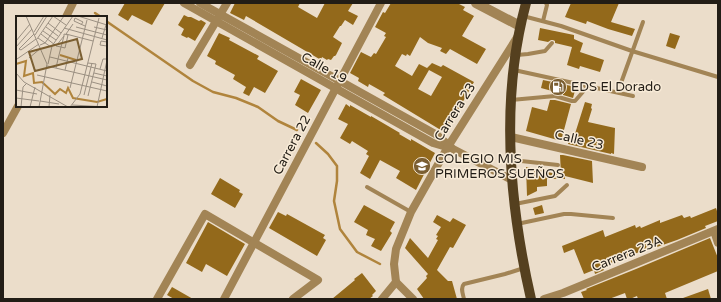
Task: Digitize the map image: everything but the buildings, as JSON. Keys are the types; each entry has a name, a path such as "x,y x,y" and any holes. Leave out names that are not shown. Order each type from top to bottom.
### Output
{"main road":[{"name":"Carrera 23","path":"519,31 526,3"},
{"path":"519,31 515,55 512,100 511,160 514,204 524,268 531,299"}],"street":[{"path":"66,16 73,3"},
{"name":"Calle 19","path":"184,3 218,18 340,80 437,135 450,147 512,180"},
{"name":"Calle 19","path":"200,3 218,18 336,88 433,143 450,147"},
{"path":"190,65 227,3"},
{"name":"Carrera 22","path":"224,299 381,3"},
{"path":"476,3 519,31"},
{"name":"Carrera 23","path":"396,282 394,264 396,249 411,212 519,31"},
{"path":"3,133 17,107"},
{"name":"Calle 23","path":"511,137 642,167"},
{"path":"157,299 205,214 318,280 292,299"},
{"path":"716,230 718,243"},
{"name":"Carrera 23A","path":"544,299 564,295 716,230"},
{"path":"382,299 396,282 413,299"}],"lane":[{"path":"543,21 547,5 546,3"},
{"path":"522,16 561,26 632,51 718,77"},
{"path":"621,83 643,22"},
{"path":"559,32 561,26"},
{"path":"515,55 545,51 552,43"},
{"path":"514,70 633,96"},
{"path":"512,100 555,96 576,101 588,86"},
{"path":"555,96 560,93"},
{"path":"511,160 558,165"},
{"path":"514,204 555,196 568,185"},
{"path":"367,188 411,212"},
{"path":"517,224 564,214 614,218"},
{"path":"464,299 462,286 464,284 524,268"}],"waterway":[{"path":"95,13 100,16"},
{"path":"107,22 193,81 213,92 236,98 258,107 278,121 297,130"},
{"path":"316,143 328,154 337,166 337,181 334,201 340,229 357,252 380,264"}],"place":[{"name":"EDS El Dorado","path":"558,87"},
{"name":"COLEGIO MIS PRIMEROS SUEÑOS","path":"422,166"}]}
